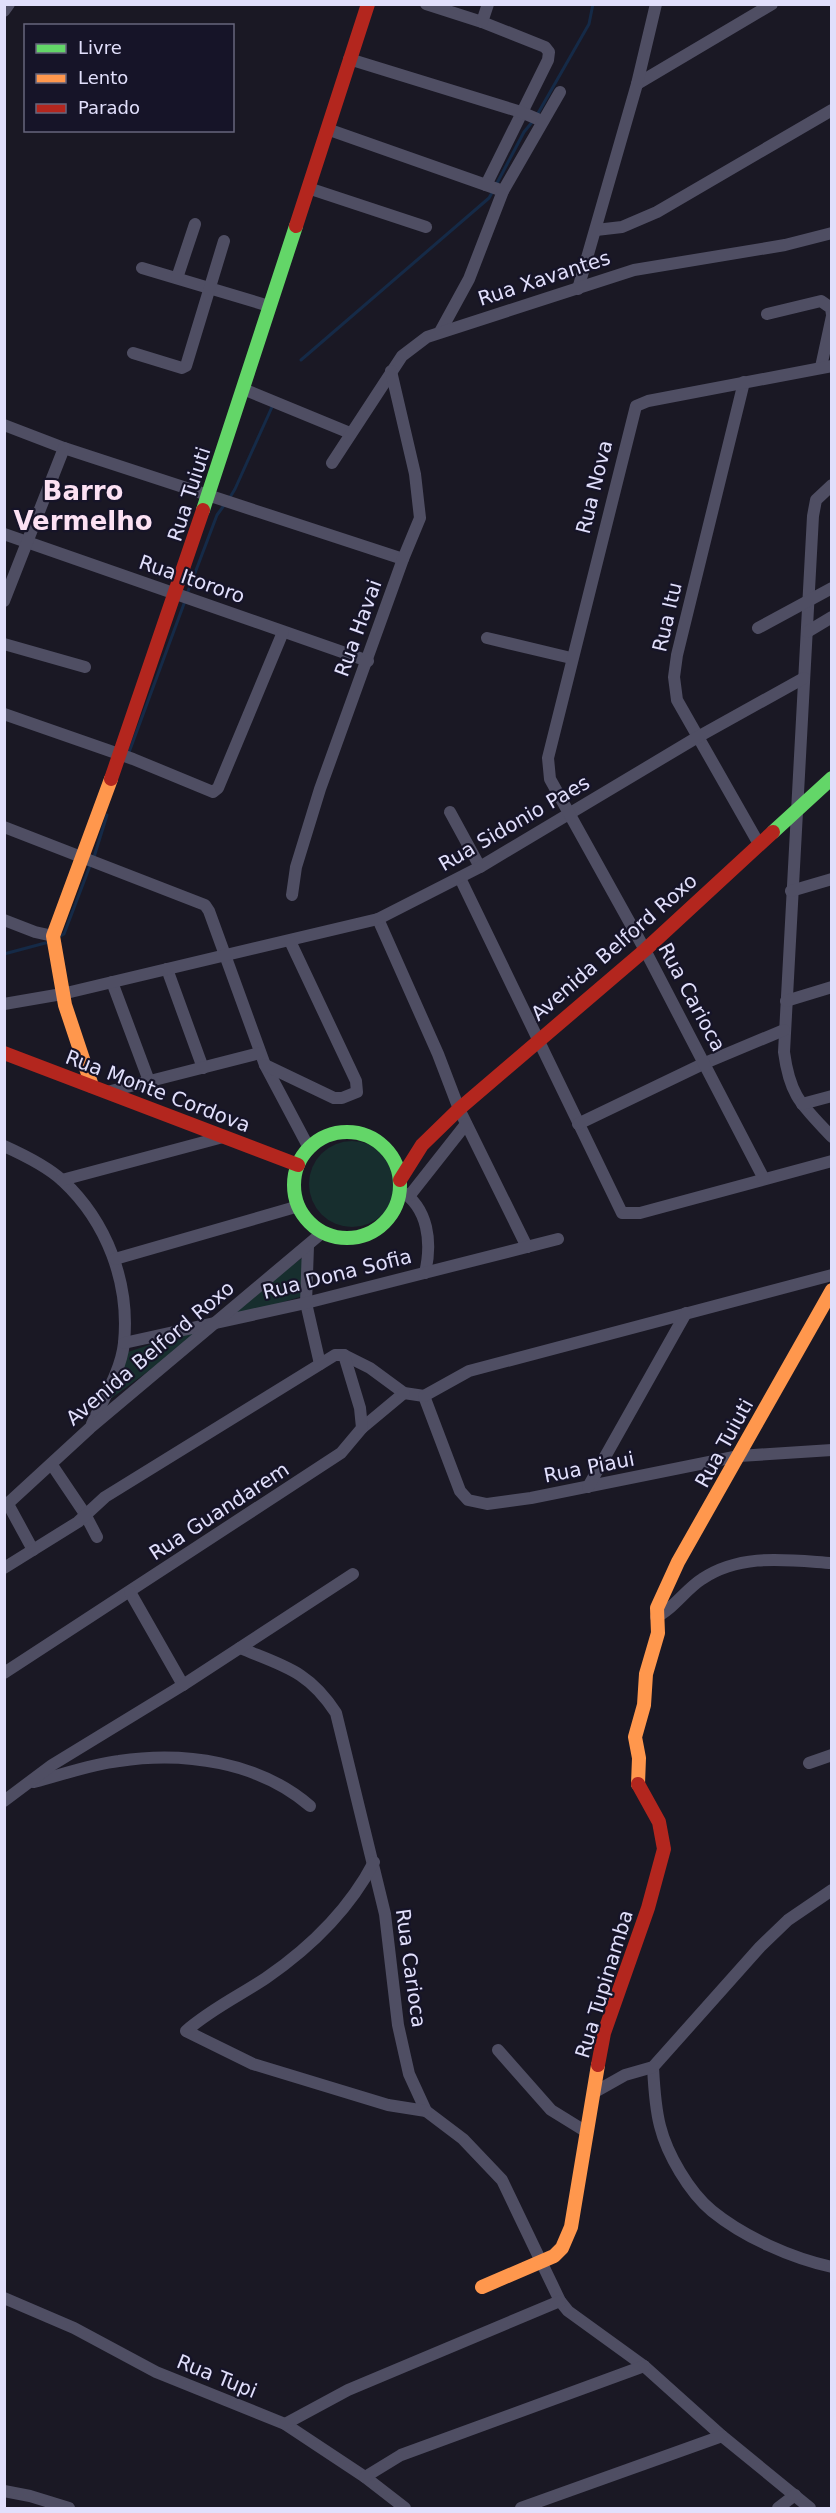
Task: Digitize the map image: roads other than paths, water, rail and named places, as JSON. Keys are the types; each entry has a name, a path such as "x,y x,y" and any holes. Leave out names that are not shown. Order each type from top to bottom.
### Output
{"street":[{"path":"4,11 9,4"},
{"name":"Rua Tuiuti","path":"53,940 88,858 126,757 182,596 209,494 368,4"},
{"path":"426,4 482,22 545,47 549,52 532,117 494,188 469,279 440,332"},
{"path":"482,22 488,4"},
{"path":"578,289 637,84 656,4"},
{"path":"637,84 772,4"},
{"path":"349,58 532,117"},
{"path":"494,188 532,117 560,92"},
{"path":"596,230 622,227 649,216 831,110"},
{"path":"327,129 494,188"},
{"path":"308,188 426,227"},
{"path":"177,278 195,224"},
{"name":"Rua Xavantes","path":"332,463 391,371 412,346 440,332 654,266 754,251 831,233"},
{"path":"133,353 177,367 186,366 212,289 224,241"},
{"path":"142,268 269,306"},
{"path":"767,314 821,301 828,304 831,316 826,367"},
{"name":"Rua Nova","path":"548,772 548,758 572,658 636,406 648,401 826,367"},
{"name":"Rua Havai","path":"292,895 306,829 368,662 403,559 417,530 420,499 391,371"},
{"name":"Rua Itu","path":"744,382 677,655 674,677 677,700 696,738 759,844"},
{"path":"243,389 350,433"},
{"path":"4,425 64,448 403,559"},
{"path":"4,601 64,448"},
{"path":"831,486 816,500 815,508 784,1030 788,1081 802,1104 831,1137"},
{"name":"Rua Itororo","path":"4,534 368,662"},
{"path":"758,628 808,603 831,588"},
{"path":"807,632 831,617"},
{"path":"4,714 126,757 213,792 218,788 283,632"},
{"path":"487,638 572,658"},
{"path":"4,644 85,667"},
{"name":"Rua Sidonio Paes","path":"4,1004 62,994 378,919 480,867 696,738 804,678"},
{"name":"Rua Carioca","path":"548,772 569,815 705,1063 764,1179"},
{"name":"Avenida Belford Roxo","path":"6,1505 90,1428 323,1232 338,1237 354,1237 369,1233 382,1225 392,1214 422,1144 537,1040 645,950 831,778"},
{"path":"450,812 480,867"},
{"path":"4,827 106,864 205,905 265,1065 309,1148"},
{"path":"460,878 620,1211 626,1214 640,1213 831,1161"},
{"path":"791,891 831,879"},
{"path":"378,919 434,1044 459,1109 527,1247"},
{"path":"4,920 53,940 62,994 92,1086"},
{"path":"265,1065 334,1098 342,1098 357,1092 356,1081 290,941"},
{"path":"167,969 203,1068"},
{"path":"112,982 150,1081"},
{"path":"786,1000 831,987"},
{"path":"578,1124 705,1063 784,1030"},
{"name":"Rua Monte Cordova","path":"4,1053 298,1166"},
{"path":"107,1092 260,1053"},
{"path":"802,1104 831,1096"},
{"path":"404,1188 466,1124"},
{"path":"323,1232 309,1221 299,1206 295,1193 298,1166 309,1148 334,1133 349,1132 370,1137 388,1152 428,1232 430,1246 424,1273"},
{"path":"62,1180 223,1137"},
{"path":"388,1152 422,1144"},
{"path":"4,1146 62,1180 93,1219 115,1259 120,1280 124,1344 90,1428"},
{"path":"115,1259 299,1206"},
{"name":"Rua Dona Sofia","path":"124,1344 306,1303 558,1239"},
{"path":"308,1246 306,1303 320,1364"},
{"path":"4,1568 78,1522 105,1497 335,1355 344,1355 370,1368 404,1393 424,1396 468,1371 831,1275"},
{"name":"Rua Tuiuti","path":"638,1784 636,1728 644,1705 646,1674 658,1632 656,1617 661,1597 678,1562 831,1290"},
{"path":"588,1487 686,1313"},
{"path":"344,1355 360,1408 362,1428"},
{"path":"362,1428 404,1393"},
{"name":"Rua Piaui","path":"424,1396 460,1491 468,1500 487,1504 588,1487 739,1456 831,1450"},
{"name":"Rua Guandarem","path":"4,1673 324,1465 354,1440 362,1428"},
{"path":"52,1465 85,1514 97,1537"},
{"path":"6,1505 33,1550"},
{"path":"656,1617 702,1579 735,1563 788,1560 831,1563"},
{"path":"4,1801 32,1783 52,1765 183,1685 353,1574"},
{"path":"130,1592 183,1685"},
{"name":"Rua Carioca","path":"240,1648 299,1673 321,1690 336,1713 385,1914 402,2049 408,2074 426,2111 463,2139 502,2180 560,2301"},
{"path":"809,1763 831,1755"},
{"path":"32,1783 119,1761 205,1761 238,1766 260,1774 284,1787 310,1806"},
{"name":"Rua Tupinamba","path":"482,2287 554,2256 562,2248 571,2227 585,2131 604,2033 659,1875 664,1850 659,1822 638,1784"},
{"path":"374,1862 359,1889 310,1944 266,1978 216,2007 186,2031 253,2064 388,2105 426,2111"},
{"path":"593,2093 625,2075 653,2067 760,1947 788,1920 831,1890"},
{"path":"498,2050 551,2110 585,2131"},
{"path":"653,2067 660,2126 669,2149 690,2185 710,2210 732,2225 778,2248 831,2267"},
{"name":"Rua Tupi","path":"4,2298 74,2328 156,2372 285,2424 365,2477 405,2508"},
{"path":"285,2424 348,2390 560,2301 577,2319 644,2366 722,2436 810,2508"},
{"path":"365,2477 401,2455 644,2366"},
{"path":"521,2508 722,2436"},
{"path":"4,2491 69,2508"},
{"path":"778,2508 795,2496"}],"waterway":[{"path":"537,115 589,24 593,4"},
{"path":"496,185 524,132 533,121"},
{"path":"301,360 489,198 493,191"},
{"path":"229,499 272,407"},
{"path":"187,594 217,515 225,504"},
{"path":"128,755 185,601"},
{"path":"94,857 107,815"},
{"path":"60,936 64,934 91,863"},
{"path":"4,954 49,942"}],"district":[{"name":"Barro Vermelho","path":"83,506"}]}
